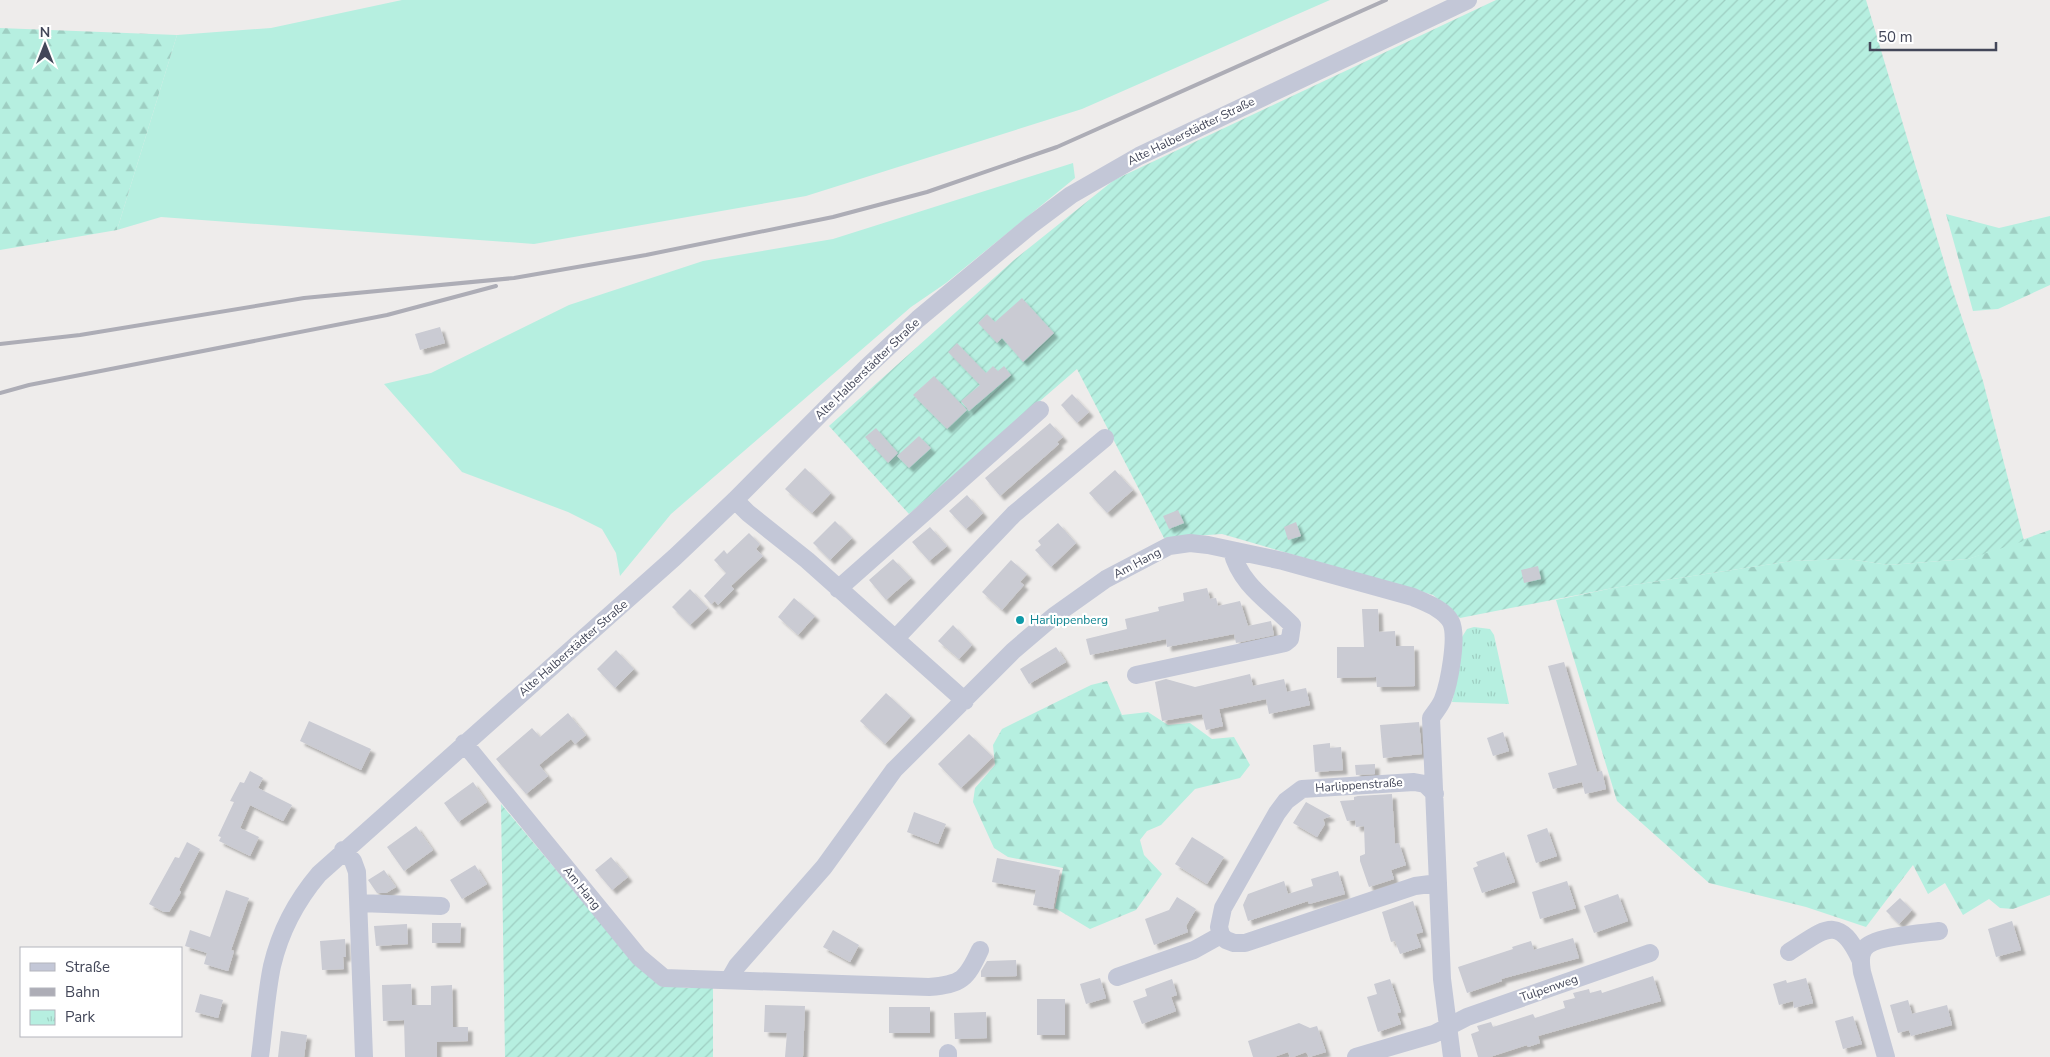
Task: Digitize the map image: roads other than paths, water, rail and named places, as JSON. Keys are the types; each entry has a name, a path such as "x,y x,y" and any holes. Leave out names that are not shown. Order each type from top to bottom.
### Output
{"street":[{"name":"Alte Halberstädter Straße","path":"260,1057 272,965 285,926 303,893 319,874 343,850 675,557 918,319 1012,240 1071,195 1106,174 1206,123 1468,0"},
{"path":"838,589 1040,410"},
{"path":"896,638 1014,514 1105,438"},
{"path":"735,500 748,513 807,560 965,701"},
{"name":"Am Hang","path":"729,980 737,966 824,867 894,770 1013,651 1054,616 1106,579 1169,546 1190,543 1232,551"},
{"path":"1232,551 1283,561 1413,597 1442,612 1451,623 1453,656 1449,679 1443,700 1431,718 1442,979 1452,1057"},
{"path":"1136,675 1286,643 1290,639 1292,626 1262,599 1240,572 1232,551"},
{"name":"Am Hang","path":"464,743 639,957 664,978 929,987 947,985 960,980 969,972 980,950"},
{"name":"Harlippenstraße","path":"1221,935 1219,926 1223,908 1277,813 1293,794 1302,789 1403,782 1425,784 1435,794"},
{"path":"343,850 353,860 357,872 364,1057"},
{"path":"1117,977 1194,950 1221,935 1234,944 1245,944 1415,886 1438,883"},
{"path":"359,903 441,906"},
{"path":"1789,952 1822,932 1837,929 1846,935 1860,959 1886,1057"},
{"path":"1860,959 1864,947 1873,942 1939,931"},
{"name":"Tulpenweg","path":"1356,1057 1434,1034 1467,1017 1650,953"}],"railway":[{"path":"0,344 80,335 304,298 514,278 646,255 833,217 927,192 1057,147 1386,0"},
{"path":"0,393 29,385 387,315 496,286"}],"place":[{"name":"Harlippenberg","path":"1020,620"}]}
